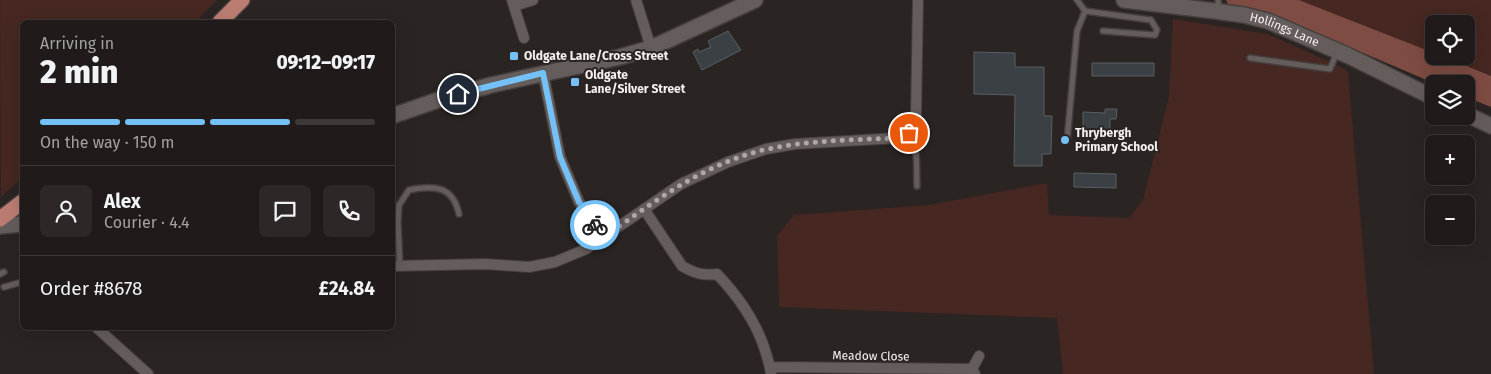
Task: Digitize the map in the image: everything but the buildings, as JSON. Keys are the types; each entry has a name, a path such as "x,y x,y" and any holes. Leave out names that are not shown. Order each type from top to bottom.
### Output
{"main road":[{"path":"222,20 242,0"},
{"path":"0,218 20,203"}],"street":[{"path":"524,38 513,3 533,0"},
{"path":"636,0 651,48"},
{"path":"395,115 441,99 651,48 756,0"},
{"path":"396,266 486,264 529,266 555,262 586,249 689,181 728,162 766,149 819,142 897,138 909,133 914,125 916,116 918,0"},
{"name":"Hollings Lane","path":"1124,0 1218,6 1268,21 1338,51 1425,94"},
{"path":"543,73 560,157 579,202 603,238"},
{"path":"1475,118 1491,126"},
{"path":"644,209 682,266 691,272 705,275 717,274 739,298 759,333 771,371"},
{"path":"0,226 20,225"},
{"path":"99,330 148,374"},
{"name":"Meadow Close","path":"771,371 974,372 979,356"}],"lane":[{"path":"1076,0 1085,12 1151,20 1157,30 1154,35 1103,31"},
{"path":"1067,141 1077,31 1085,12"},
{"path":"1250,58 1330,69 1338,51"},
{"path":"909,133 915,147 917,186"},
{"path":"396,266 399,205 409,190 435,188 447,191 455,200 459,214"},
{"path":"4,287 20,283"}],"shaded area":[{"path":"0,0 217,0 197,20 20,20 20,180 1,197"},
{"path":"1226,0 1299,0 1425,49 1425,65 1464,65 1491,76 1491,107 1475,101 1475,75 1425,75 1425,79 1267,12 1228,4"},
{"path":"1299,0 1491,0 1491,76 1464,65 1475,65 1475,15 1425,15 1425,49"},
{"path":"1173,19 1268,34 1348,72 1374,374 1063,374 1057,318 779,307 777,236 794,215 929,205 1047,183 1049,215 1129,218 1143,200 1169,96"}],"way so far":[{"path":"595,225 603,238 681,184 728,162 766,149 795,144 897,138 909,133"}],"place":[{"name":"Oldgate Lane/Cross Street","path":"514,56"},
{"name":"Oldgate Lane/Silver Street","path":"575,82"},
{"name":"Thrybergh Primary School","path":"1065,140"}],"route":[{"path":"458,94 543,73 560,157 579,202 595,225"}]}
